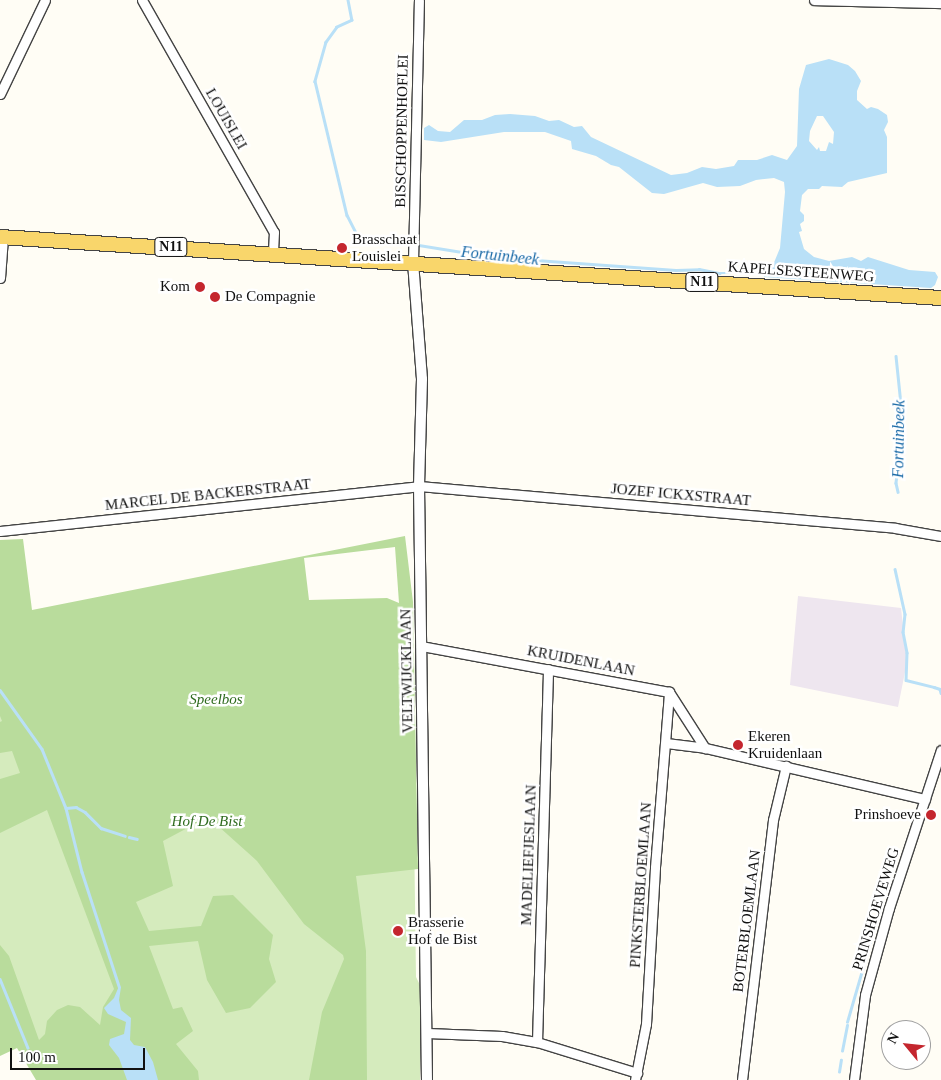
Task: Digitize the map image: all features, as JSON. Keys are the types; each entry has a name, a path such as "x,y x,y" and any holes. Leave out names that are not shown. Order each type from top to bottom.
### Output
{"main road":[{"name":"KAPELSESTEENWEG","path":"1,237 413,262 941,298"}],"street":[{"path":"0,94 45,0"},
{"name":"LOUISLEI","path":"142,0 274,232 274,254"},
{"name":"BISSCHOPPENHOFLEI","path":"413,262 419,0"},
{"path":"814,0 941,3"},
{"path":"0,278 1,237"},
{"name":"VELTWIJCKLAAN","path":"413,262 422,379 419,486 428,1033 427,1080"},
{"name":"MARCEL DE BACKERSTRAAT","path":"0,531 419,486"},
{"name":"JOZEF ICKXSTRAAT","path":"419,486 895,528 941,536"},
{"name":"KRUIDENLAAN","path":"421,646 670,692"},
{"name":"MADELIEFJESLAAN","path":"538,1042 548,669"},
{"path":"670,692 705,748"},
{"name":"PINKSTERBLOEMLAAN","path":"636,1076 646,1024 654,867 670,692"},
{"path":"666,743 705,748 925,799"},
{"name":"PRINSHOEVEWEG","path":"854,1080 865,995 889,908 941,750"},
{"name":"BOTERBLOEMLAAN","path":"742,1080 773,820 786,766"},
{"path":"428,1033 502,1036 538,1042 636,1076"}],"shaded area":[{"path":"798,596 901,608 907,662 898,707 790,685"}],"green space":[{"name":"Hof De Bist","path":"405,536 413,602 418,869 356,876 366,951 367,1080 309,1080 322,1012 344,959 343,955 304,924 257,861 208,817 163,841 173,886 136,902 149,931 201,926 213,896 233,895 273,935 269,959 276,982 250,1008 226,1013 207,980 198,941 149,946 173,1009 182,1007 193,1031 176,1044 198,1071 199,1080 36,1080 17,1048 0,1056 0,945 9,956 39,1040 45,1034 47,1021 57,1010 68,1005 80,1007 100,1025 103,1007 114,989 47,810 0,833 0,779 20,773 12,751 0,753 0,722 2,721 0,716 0,540 23,539 32,610","holes":["395,547 399,603 387,598 309,600 304,558"]},
{"name":"Hof De Bist","path":"0,619 413,753 416,977 421,987 420,1080 41,1080 0,990"}],"water":[{"path":"829,59 848,65 855,71 861,81 857,91 857,100 867,109 871,107 878,109 887,115 888,122 884,130 887,137 887,173 848,182 842,187 822,186 819,189 808,189 802,195 800,211 804,215 804,221 800,224 802,231 799,232 804,249 814,257 829,261 852,257 861,261 868,257 909,270 935,272 938,277 935,285 931,288 764,277 764,268 773,265 780,248 785,192 784,182 774,178 756,180 740,186 717,187 703,183 664,194 652,193 619,167 611,165 596,156 572,149 571,141 545,132 504,132 441,142 424,140 424,128 429,125 438,131 450,132 464,120 482,120 495,115 510,114 535,116 549,121 559,120 574,127 582,126 591,137 671,175 687,173 702,167 716,169 734,166 738,160 757,160 772,155 787,160 797,146 799,89 806,65","holes":["817,116 823,116 834,132 833,144 829,142 826,151 820,151 819,147 817,150 809,141 810,131"]},
{"path":"119,986 121,987 119,1000 121,1010 131,1018 130,1040 134,1045 145,1047 153,1062 158,1080 127,1080 119,1058 109,1045 110,1039 124,1034 126,1022 108,1014 104,1008 114,998"}],"waterway":[{"name":"Fortuinbeek","path":"348,0 352,20 337,27 326,42 315,81 347,215 357,235 493,257 676,270 699,269 720,273 765,273"},
{"name":"Fortuinbeek","path":"896,356 902,414 898,429 899,461 896,483 898,492"},
{"name":"Fortuinbeek","path":"895,569 905,614 903,632 907,653 906,680 940,689 941,693"},
{"path":"0,690 42,749 66,808 82,872 119,986"},
{"path":"66,808 76,807 85,812 101,828 125,836"},
{"path":"129,837 137,839"},
{"name":"Fortuinbeek","path":"847,1022 872,936"},
{"path":"0,979 28,1048"},
{"name":"Fortuinbeek","path":"842,1051 847,1025"},
{"name":"Fortuinbeek","path":"839,1072 841,1060"}],"place":[{"name":"Brasschaat Louislei","path":"342,248"},
{"name":"Kom","path":"200,287"},
{"name":"De Compagnie","path":"215,297"},
{"name":"Ekeren Kruidenlaan","path":"738,745"},
{"name":"Prinshoeve","path":"931,815"},
{"name":"Brasserie Hof de Bist","path":"398,931"}],"park label":[{"name":"Speelbos","path":"216,700"}]}
